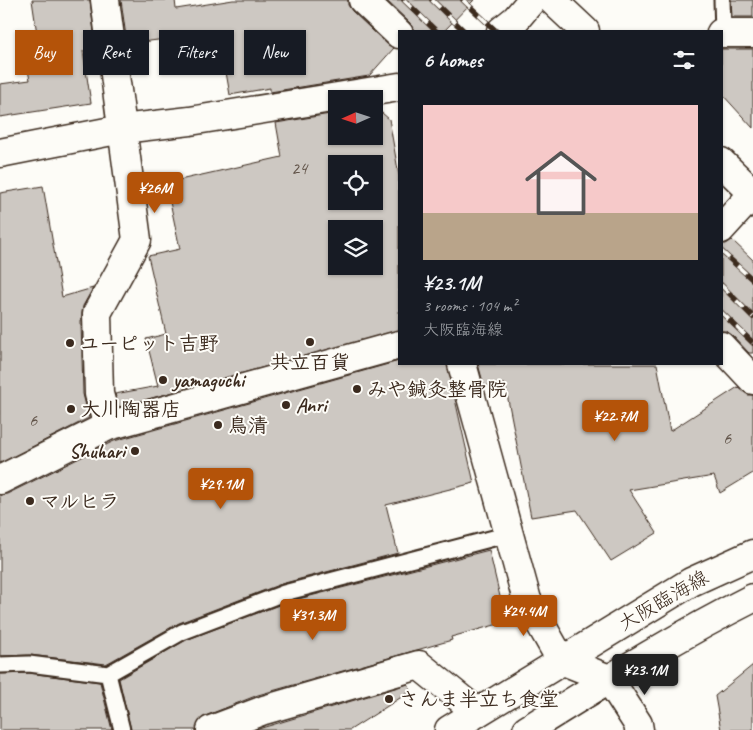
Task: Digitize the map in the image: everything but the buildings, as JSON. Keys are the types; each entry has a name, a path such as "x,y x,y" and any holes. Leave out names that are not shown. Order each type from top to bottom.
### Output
{"street":[{"path":"105,0 137,240 97,313 99,394 108,426"},
{"path":"363,0 398,33"},
{"path":"502,30 516,19 532,0"},
{"path":"552,0 584,30"},
{"path":"723,32 753,33"},
{"path":"0,153 122,129 398,91"},
{"path":"723,164 753,194 723,227"},
{"path":"0,480 108,426 398,345"},
{"path":"723,348 753,380"},
{"path":"462,365 527,600 561,660 609,679 638,724 639,730"},
{"name":"大阪臨海線","path":"449,730 691,582 753,554"},
{"name":"大阪臨海線","path":"527,730 609,679 753,598"},
{"path":"211,730 264,710 419,665 477,712"}],"lane":[{"path":"722,0 722,30"},
{"path":"0,665 29,664 108,674 182,632 284,593 509,534"},
{"path":"108,674 122,730"}],"railway":[{"path":"404,0 435,30"},
{"path":"432,0 463,30"},
{"path":"463,0 495,30"},
{"path":"723,253 753,280"},
{"path":"723,287 753,317"},
{"path":"723,314 753,343"}],"place":[{"name":"共立百貨","path":"310,342"},
{"name":"ユーピット吉野","path":"70,343"},
{"name":"yamaguchi","path":"163,380"},
{"name":"みや鍼灸整骨院","path":"357,389"},
{"name":"Anri","path":"286,405"},
{"name":"大川陶器店","path":"71,409"},
{"name":"鳥清","path":"218,425"},
{"name":"Shuhari","path":"135,451"},
{"name":"マルヒラ","path":"30,501"},
{"name":"さんま半立ち食堂","path":"389,699"}]}
